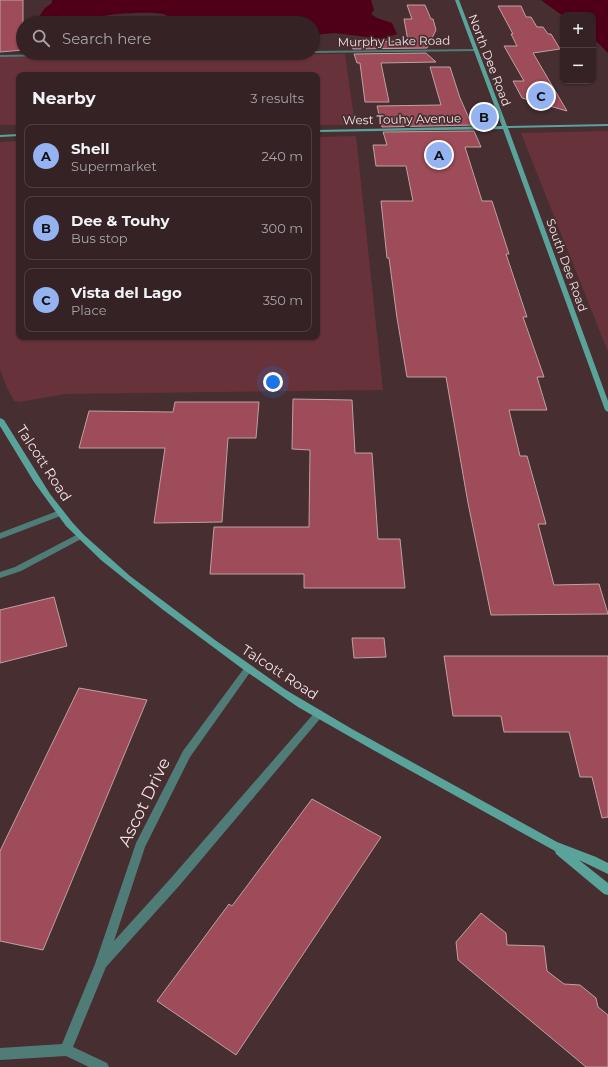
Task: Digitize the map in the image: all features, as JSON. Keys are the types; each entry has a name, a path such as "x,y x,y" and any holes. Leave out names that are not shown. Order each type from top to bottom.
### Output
{"main road":[{"name":"North Dee Road","path":"457,0 505,127"},
{"name":"West Touhy Avenue","path":"320,131 608,126"},
{"name":"South Dee Road","path":"505,127 608,410"},
{"path":"0,136 16,135"},
{"name":"Talcott Road","path":"0,420 20,454 60,513 80,536 153,598 248,669 319,714 553,845 592,860 608,869"},
{"path":"553,845 608,890"}],"street":[{"name":"Murphy Lake Road","path":"320,52 476,50"},
{"path":"0,56 16,56"},
{"path":"0,536 60,513"},
{"path":"0,575 18,569 80,536"},
{"name":"Ascot Drive","path":"66,1050 101,964 140,846 186,754 248,669"},
{"name":"Ascot Drive","path":"101,964 175,882 319,714"},
{"path":"0,1054 66,1050 103,1067"}],"shaded area":[{"path":"52,0 371,0 374,10 371,14 377,18 392,23 397,34 382,39 335,33 320,34 320,16 167,16 149,13 136,13 103,16 39,16 45,8 52,3"},
{"path":"541,0 608,0 608,53 596,41 596,12 560,12 560,14"},
{"path":"320,54 345,54 355,125 320,125 320,72 16,72 16,125 0,125 0,57 16,57 16,60 320,60"},
{"path":"608,131 608,352 521,133"},
{"path":"356,136 383,390 65,394 20,402 14,401 7,388 0,369 0,142 16,141 16,340 320,340 320,137"}],"building":[{"path":"0,0 23,0 23,16 16,16 16,51 0,52"},
{"path":"407,5 425,5 431,19 433,19 436,30 427,48 353,49 351,42 408,41 404,19 412,19"},
{"path":"498,6 521,6 526,17 531,17 537,27 543,27 548,34 551,34 560,49 533,53 567,111 522,98 513,81 524,81 504,46 517,46 511,34 513,34"},
{"path":"426,53 436,62 381,63 389,102 365,102 360,63 357,63 354,54"},
{"path":"430,67 450,67 460,98 472,125 382,127 377,106 441,105"},
{"path":"474,131 481,147 465,147 482,201 492,201 509,254 506,254 527,317 523,317 544,377 537,377 547,410 509,410 520,456 527,456 546,524 538,524 554,585 599,584 608,614 491,615 468,503 446,377 407,377 389,258 387,258 381,201 413,201 406,166 376,166 373,145 387,145 383,132"},
{"path":"293,399 352,400 355,453 372,453 378,539 400,539 405,588 304,588 304,574 210,574 214,527 309,527 310,450 292,449"},
{"path":"175,402 259,402 256,438 228,438 222,522 154,523 165,448 79,448 89,411 173,412"},
{"path":"54,597 67,646 0,663 0,610"},
{"path":"352,638 384,638 386,657 354,658"},
{"path":"444,656 608,656 608,817 602,818 592,777 580,777 569,732 504,732 501,716 453,716"},
{"path":"79,688 147,700 43,950 0,941 0,851"},
{"path":"312,799 381,837 236,1055 157,1001 229,904 232,906"},
{"path":"481,913 506,933 507,945 544,946 547,971 564,984 580,985 596,998 598,1007 608,1015 608,1067 586,1067 458,960 456,942"}],"place":[{"name":"Vista del Lago","path":"541,96"},
{"name":"Dee & Touhy","path":"484,117"},
{"name":"Shell","path":"439,155"}]}
